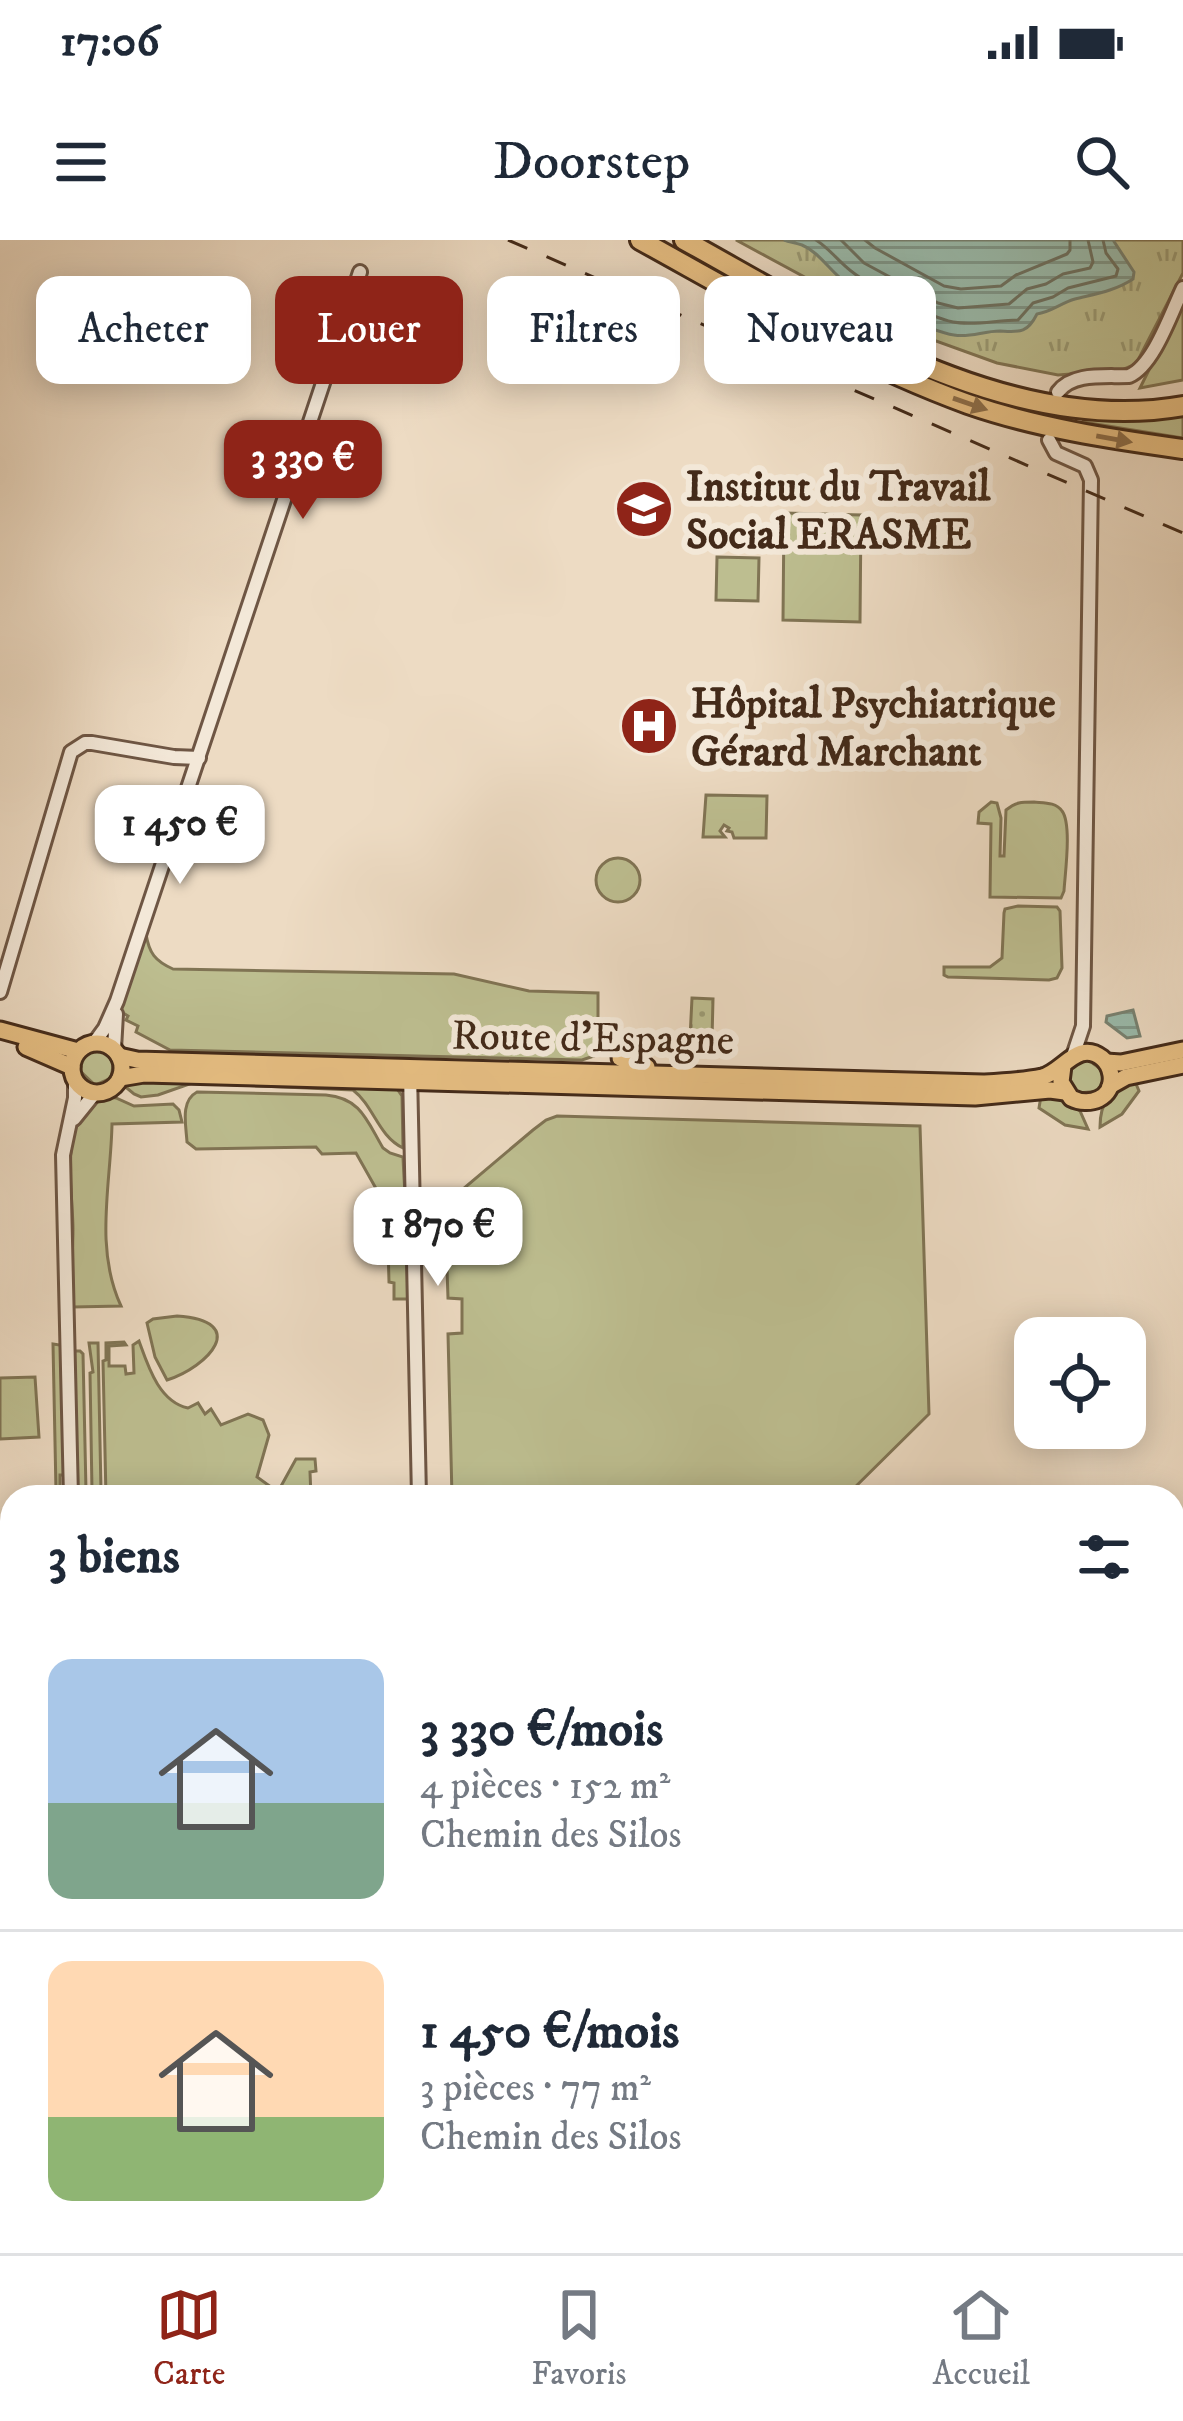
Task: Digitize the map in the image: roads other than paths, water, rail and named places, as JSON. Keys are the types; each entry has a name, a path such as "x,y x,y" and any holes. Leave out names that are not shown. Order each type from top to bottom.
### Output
{"highway":[{"path":"640,240 814,335 921,386 1046,426 1183,448"},
{"path":"684,240 881,346 979,385 1093,411 1183,406"}],"main road":[{"path":"0,1030 80,1060"},
{"path":"0,1039 80,1060 105,1044 122,1063 120,1078 106,1091 95,1093 80,1087 80,1060"},
{"path":"1183,1050 1121,1063 1082,1053 1068,1061 1061,1082 1071,1098 1087,1103 1102,1098 1110,1086 1126,1077 1183,1065"},
{"name":"Route d'Espagne","path":"117,1053 137,1060 410,1075 974,1096 1065,1092"},
{"path":"620,1058 633,1065 704,1074"},
{"path":"1101,1058 1111,1073 1110,1086"},
{"name":"Route d'Espagne","path":"120,1078 144,1074 704,1074 983,1083 1044,1076 1068,1061"}],"street":[{"path":"71,1485 63,1155 80,1060 105,1028 117,1001 360,272"},
{"path":"1058,392 1073,379 1137,373 1183,288"},
{"path":"1049,440 1056,453 1085,466 1091,480 1083,1026 1086,1040 1101,1058"},
{"path":"0,992 70,752 92,743 197,764"},
{"path":"117,1001 117,1053"},
{"path":"1068,1061 1083,1026"},
{"path":"410,1075 419,1485"},
{"path":"70,1124 95,1093"}],"water":[{"path":"784,240 1113,240 1134,272 1133,279 1119,286 1037,314 1022,330 960,336 936,330 936,276 839,276 802,245"},
{"path":"1133,1010 1140,1036 1127,1038 1106,1022 1107,1016"}],"railway":[{"path":"508,240 1183,533"}],"place":[{"name":"Institut du Travail Social ERASME","path":"644,509"},
{"name":"Hôpital Psychiatrique Gérard Marchant","path":"649,726"}]}
